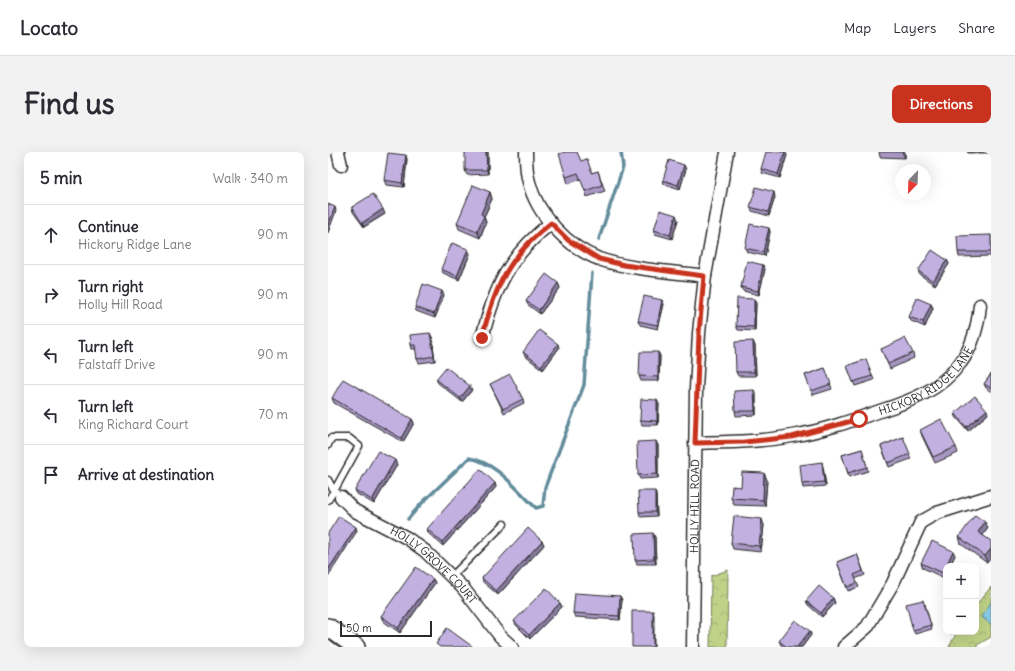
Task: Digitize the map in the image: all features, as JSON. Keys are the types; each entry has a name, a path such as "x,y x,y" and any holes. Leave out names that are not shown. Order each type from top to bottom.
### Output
{"street":[{"path":"338,152 341,165"},
{"path":"526,152 529,182 533,194 551,223 568,240 599,259 624,265 704,276"},
{"name":"HOLLY HILL ROAD","path":"693,647 695,443 699,333 704,276 727,152"},
{"path":"482,338 491,304 499,284 522,250 551,223"},
{"name":"HICKORY RIDGE LANE","path":"695,443 744,442 792,437 859,419 915,399 930,391 946,379 961,362 974,336 980,305"},
{"name":"HOLLY GROVE COURT","path":"338,494 355,511 407,538 424,551 463,588 500,636 512,647"},
{"path":"844,647 867,627 893,583 921,522 936,513 991,496"},
{"path":"328,627 356,647"}],"lane":[{"path":"328,444 331,438 349,438 359,446 338,494 328,500"},
{"path":"328,480 338,494"},
{"path":"451,577 504,524"}],"green space":[{"path":"728,570 727,647 710,647 711,576"},
{"path":"991,587 991,637 977,645 977,647 949,647 955,635 979,635 979,601"}],"water":[{"path":"991,602 991,623 990,624 982,617"}],"building":[{"path":"465,152 486,152 487,170 465,170"},
{"path":"565,152 577,152 581,161 587,159 592,173 598,171 602,185 585,191 578,173 566,177 559,154"},
{"path":"766,152 785,152 778,174 761,169"},
{"path":"388,153 406,155 402,183 384,180"},
{"path":"669,160 684,165 678,185 663,180"},
{"path":"473,185 490,192 481,214 484,216 477,231 457,223"},
{"path":"756,187 774,192 768,212 750,207"},
{"path":"373,194 383,209 362,223 352,207"},
{"path":"328,204 335,207 328,225"},
{"path":"660,210 676,215 670,235 654,230"},
{"path":"750,224 769,228 763,252 745,248"},
{"path":"991,235 991,252 958,252 957,236"},
{"path":"452,243 468,249 457,276 441,269"},
{"path":"932,250 947,260 933,281 918,271"},
{"path":"747,261 763,265 758,291 741,287"},
{"path":"546,274 558,283 539,310 526,301"},
{"path":"423,284 442,291 434,314 415,307"},
{"path":"644,296 662,300 657,325 638,321"},
{"path":"737,298 754,299 754,327 736,326"},
{"path":"917,298 931,304 923,322 909,317"},
{"path":"539,330 558,344 541,366 523,352"},
{"path":"430,333 434,356 417,359 415,345 411,345 410,335"},
{"path":"905,338 913,353 888,364 881,349"},
{"path":"753,341 754,372 736,372 735,342"},
{"path":"640,352 658,352 658,377 639,376"},
{"path":"866,359 872,376 853,382 847,366"},
{"path":"446,367 470,386 460,398 436,379"},
{"path":"825,368 831,384 811,391 805,375"},
{"path":"510,374 523,399 503,409 490,384"},
{"path":"991,374 991,388 984,384"},
{"path":"343,379 412,419 401,438 332,398"},
{"path":"754,390 755,411 735,411 734,391"},
{"path":"975,396 987,410 966,427 955,413"},
{"path":"641,399 657,400 657,421 640,420"},
{"path":"941,419 956,447 933,457 920,430"},
{"path":"903,437 910,454 888,463 881,446"},
{"path":"656,441 657,474 638,475 637,442"},
{"path":"862,449 867,467 848,473 842,455"},
{"path":"378,451 395,460 372,500 355,490"},
{"path":"822,462 824,482 802,484 800,465"},
{"path":"480,469 495,483 442,542 427,529"},
{"path":"742,472 764,473 763,500 731,498 732,486 741,487"},
{"path":"638,491 655,491 655,512 639,512"},
{"path":"975,515 985,522 978,532 991,541 991,549 985,556 959,537"},
{"path":"339,516 356,527 328,570 328,533"},
{"path":"734,516 762,519 759,546 731,543"},
{"path":"528,528 542,541 496,591 482,578"},
{"path":"653,533 654,559 635,560 634,534"},
{"path":"932,541 953,551 948,563 943,563 943,573 921,563"},
{"path":"857,554 863,571 854,575 857,583 847,587 837,562"},
{"path":"416,567 433,579 398,628 381,616"},
{"path":"819,586 833,598 821,613 806,601"},
{"path":"546,588 560,603 529,635 514,621"},
{"path":"575,593 620,596 619,616 573,613"},
{"path":"923,600 931,625 913,630 906,604"},
{"path":"632,611 653,611 653,647 632,647"},
{"path":"795,620 810,631 797,647 787,647 779,641"},
{"path":"447,628 473,647 440,647 436,644"}],"waterway":[{"path":"599,239 623,167 621,152"},
{"path":"408,519 422,503 469,458 488,465 497,471 514,485 536,508 543,506 545,487 584,385 592,273"}],"route":[{"path":"482,338 491,304 499,284 508,268 522,250 551,223 568,240 599,259 624,265 704,276 696,388 695,443 744,442 792,437 859,419"}]}
